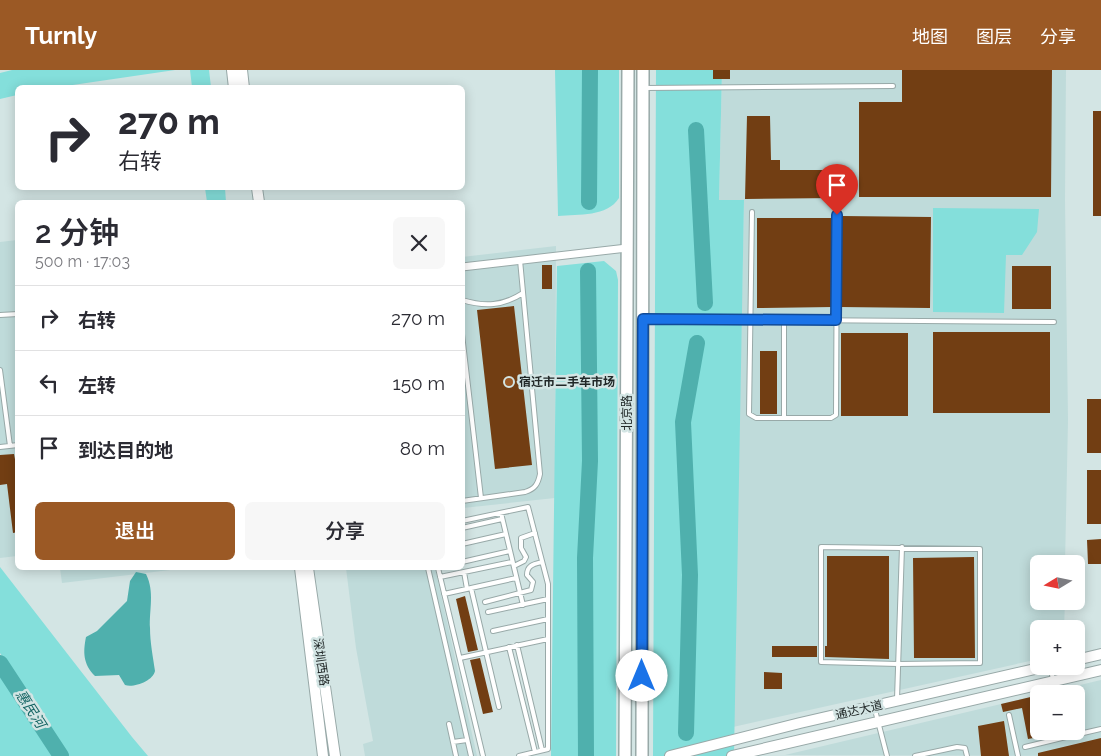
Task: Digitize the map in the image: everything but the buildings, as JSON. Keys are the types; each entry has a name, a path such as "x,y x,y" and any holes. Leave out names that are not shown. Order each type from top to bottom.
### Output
{"main road":[{"path":"232,70 234,85"},
{"path":"242,70 244,85"},
{"name":"北京路","path":"625,756 628,70"},
{"name":"北京路","path":"642,756 643,70"},
{"name":"深圳西路","path":"300,570 323,756"},
{"name":"深圳西路","path":"308,570 335,756"},
{"path":"1085,658 1101,654"},
{"name":"通达大道","path":"670,756 1030,670"},
{"name":"通达大道","path":"732,756 1101,670"}],"street":[{"path":"465,267 627,248"}],"lane":[{"path":"643,88 893,86"},
{"path":"752,212 750,416 756,418 831,418 836,415 837,215"},
{"path":"465,501 533,489 540,474 520,260"},
{"path":"465,301 495,305 512,300 523,293"},
{"path":"0,316 15,314"},
{"path":"643,319 1054,322"},
{"path":"784,320 784,418"},
{"path":"465,360 481,498"},
{"path":"0,370 10,446"},
{"path":"0,447 15,445"},
{"path":"465,520 528,507 548,584 548,749 519,756"},
{"path":"501,513 523,604"},
{"path":"465,527 502,518"},
{"path":"465,543 506,534"},
{"path":"440,577 524,561 526,557 521,548 521,538 535,534"},
{"path":"821,546 980,549 980,663 898,664 822,662 821,546"},
{"path":"897,701 902,547"},
{"path":"465,561 510,551"},
{"path":"485,602 531,590 533,582 527,575 528,568 542,562"},
{"path":"428,570 471,756"},
{"path":"438,570 483,756"},
{"path":"464,572 499,707"},
{"path":"444,594 516,578"},
{"path":"488,612 548,599"},
{"path":"493,631 548,619"},
{"path":"460,658 548,639"},
{"path":"517,645 542,750"},
{"path":"509,647 534,752"},
{"path":"1052,675 1055,685"},
{"path":"874,706 886,756"},
{"path":"1009,714 1018,756"},
{"path":"448,724 456,756"},
{"path":"1085,733 1101,729"},
{"path":"453,742 467,740"},
{"path":"1025,747 1054,740"},
{"path":"915,756 957,747 965,748 967,756"}],"shaded area":[{"path":"12,70 175,70 73,85 15,85 15,95 0,99 0,73"},
{"path":"190,70 209,70 211,85 192,85"},
{"path":"555,70 619,70 619,198 614,204 600,212 558,216"},
{"path":"656,70 722,70 719,200 744,200 734,756 653,756"},
{"path":"722,70 1066,70 1065,200 1068,420 1065,555 1030,555 1030,610 1065,610 1064,620 1030,620 1030,661 733,727 744,200 719,200"},
{"path":"205,190 225,190 226,200 207,200"},
{"path":"933,208 1039,209 1037,232 1022,255 1006,255 1004,313 933,312"},
{"path":"15,240 15,556 0,558 0,242"},
{"name":"宿迁市二手车市场","path":"556,246 555,498 465,508 465,257"},
{"path":"604,261 616,271 618,280 616,756 551,756 557,266"},
{"path":"0,567 148,756 69,756 0,653"},
{"path":"60,570 170,570 62,583"},
{"path":"346,570 435,570 477,756 365,756 363,744 373,741 356,648"},
{"path":"136,572 146,574 149,581 151,601 150,633 155,671 154,675 147,681 129,686 125,685 119,675 95,676 86,662 84,648 86,637 97,631 127,601 130,581"},
{"path":"0,670 56,756 0,756"},
{"path":"1101,680 1101,756 785,755 1030,697 1030,740 1085,740 1085,685 1080,685"}],"waterway":[{"path":"589,202 590,70"},
{"path":"696,130 705,303"},
{"path":"586,756 585,558 590,461 588,271"},
{"path":"686,733 690,575 683,422 697,343"},
{"name":"惠民河","path":"0,663 61,756"}],"place":[{"name":"宿迁市二手车市场","path":"509,382"}],"route":[{"path":"642,676 643,319 836,320 837,215"}]}
